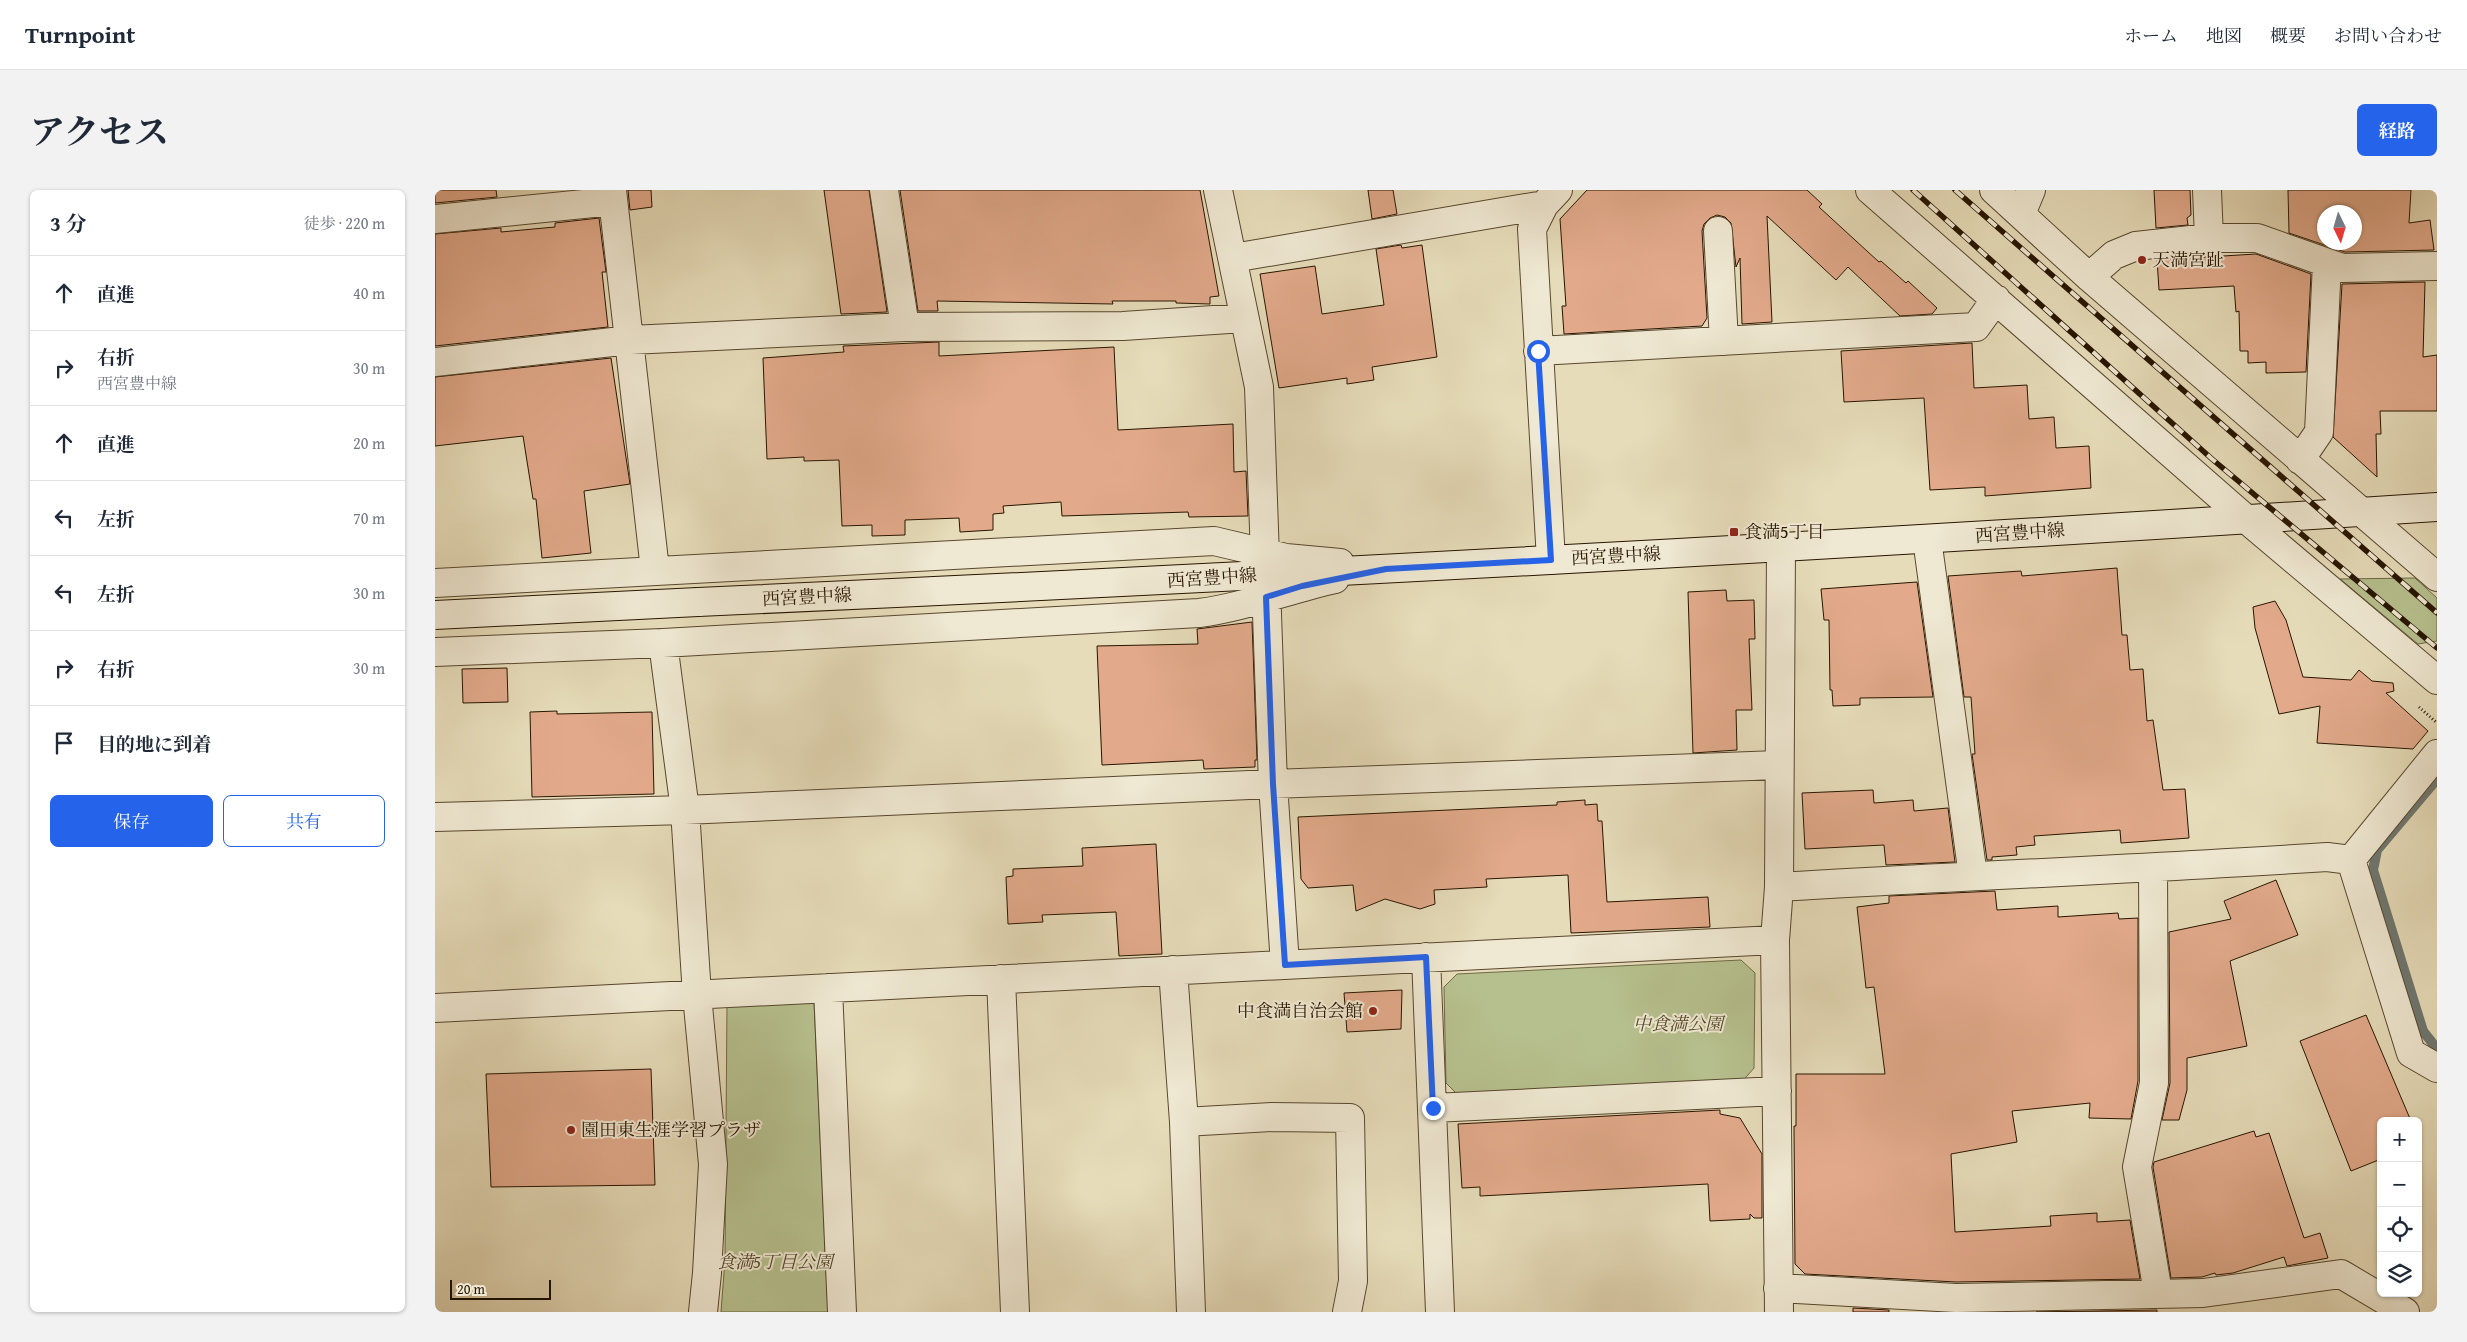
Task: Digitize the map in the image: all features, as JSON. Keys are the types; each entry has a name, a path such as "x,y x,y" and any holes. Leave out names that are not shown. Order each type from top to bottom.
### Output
{"street":[{"path":"884,190 905,327"},
{"path":"1218,190 1259,387 1273,784 1285,965"},
{"path":"1869,190 2246,519 2437,680"},
{"path":"1994,190 2026,202 2089,276 2359,512 2437,577"},
{"path":"2207,190 2209,238"},
{"path":"435,219 613,196 655,570"},
{"path":"1233,258 1551,197"},
{"path":"1551,197 1532,229 1551,560"},
{"path":"1718,231 1724,341"},
{"path":"2089,276 2114,255 2136,246 2209,238 2257,238 2342,268 2437,266"},
{"path":"2300,460 2319,432 2327,263"},
{"path":"1538,351 1976,327 1996,299"},
{"path":"435,362 630,340 905,327 1123,326 1244,318"},
{"name":"西宮豊中線","path":"435,615 1158,581 1781,548 2437,506"},
{"path":"1927,539 1973,876"},
{"path":"435,582 1213,541 1266,575"},
{"path":"1781,548 1778,765 1779,887 1775,940 1779,1300 2157,1293 2203,1294 2341,1274 2405,1312"},
{"path":"435,652 663,643 1199,613 1231,609 1266,575"},
{"path":"663,643 685,810 697,995 713,1164 703,1312"},
{"path":"2351,860 2437,754"},
{"path":"435,817 685,810 1273,784 1778,765"},
{"path":"1779,887 1973,876 2153,869 2327,857 2351,860"},
{"path":"2351,860 2411,1053 2437,1068"},
{"path":"2153,869 2154,1083 2137,1167 2157,1293"},
{"path":"435,1008 1775,940"},
{"path":"1426,957 1440,1312"},
{"path":"1173,970 1184,1122 1191,1312"},
{"path":"1001,979 1015,1312"},
{"path":"828,988 842,1312"},
{"path":"1433,1108 1777,1091"},
{"path":"1184,1122 1272,1117 1349,1118 1353,1280 1347,1312"}],"path":[{"path":"2415,704 2437,723"}],"green space":[{"path":"2415,578 2437,598 2437,641 2418,644 2340,579"},
{"name":"中食満公園","path":"1741,960 1755,973 1754,1068 1741,1083 1459,1096 1446,1083 1444,987 1457,974"},
{"name":"食満5丁目公園","path":"814,1002 828,1312 721,1312 725,1260 727,1003"}],"building":[{"path":"435,190 496,190 497,197 435,203"},
{"path":"628,190 651,190 652,207 630,210"},
{"path":"824,190 869,190 887,312 841,314"},
{"path":"900,190 1200,190 1219,296 1210,297 1210,304 1176,303 1176,301 1112,301 1113,304 937,301 938,311 918,311"},
{"path":"1368,190 1393,190 1397,214 1372,219"},
{"path":"1587,190 1807,190 1822,204 1819,207 1879,262 1881,261 1906,283 1908,281 1937,308 1932,314 1900,316 1848,267 1836,280 1767,216 1772,322 1742,324 1740,258 1736,267 1731,223 1725,217 1717,215 1710,218 1704,224 1702,231 1707,318 1702,326 1564,334 1562,306 1566,306 1560,219"},
{"path":"2154,190 2190,190 2191,215 2187,218 2188,225 2156,228"},
{"path":"2288,190 2411,190 2409,223 2430,220 2434,250 2345,252 2339,250 2362,250 2362,205 2317,205 2317,242 2289,233"},
{"path":"599,218 606,272 602,272 608,327 435,346 435,234 501,228 501,232 555,227 555,223"},
{"path":"1401,245 1402,248 1422,245 1437,357 1372,367 1374,380 1347,384 1347,378 1279,388 1260,274 1315,266 1322,314 1384,305 1376,249"},
{"path":"2256,254 2311,274 2306,372 2266,373 2266,362 2248,363 2248,351 2240,351 2239,311 2236,312 2234,286 2159,290 2157,259"},
{"path":"2425,282 2423,357 2437,355 2437,411 2380,411 2381,434 2376,434 2377,477 2333,437 2342,284"},
{"path":"939,342 939,356 1114,347 1118,430 1233,424 1234,472 1246,471 1248,516 1189,517 1188,512 1062,516 1061,502 1003,506 1004,513 993,514 993,530 960,532 959,518 905,520 905,535 872,536 872,525 842,526 839,460 804,461 804,457 767,459 763,358 844,352 843,346"},
{"path":"1972,343 1974,388 2027,385 2029,419 2054,417 2056,448 2089,446 2091,488 1985,496 1985,487 1930,490 1924,398 1844,402 1841,351"},
{"path":"611,358 630,484 584,491 591,553 542,558 536,499 533,499 523,436 435,446 435,377"},
{"path":"2117,568 2122,635 2127,635 2130,670 2143,669 2147,721 2153,720 2163,790 2185,789 2189,838 2121,843 2120,830 2034,836 2035,845 2016,847 2017,855 1992,857 1992,860 1987,860 1972,754 1975,754 1971,697 1964,697 1948,576 2021,571 2022,576"},
{"path":"1917,582 1933,697 1860,698 1860,705 1833,706 1832,690 1830,690 1829,620 1824,620 1821,589"},
{"path":"1726,590 1727,601 1754,600 1755,639 1749,639 1752,710 1736,710 1737,750 1693,753 1688,592"},
{"path":"2275,601 2286,620 2303,677 2351,680 2359,670 2372,681 2393,683 2394,691 2386,693 2428,731 2413,749 2317,743 2320,706 2279,714 2255,628 2253,607"},
{"path":"1252,622 1257,760 1255,760 1255,767 1204,769 1203,760 1102,765 1097,646 1198,644 1197,629"},
{"path":"507,668 508,702 463,703 462,669"},
{"path":"557,711 557,714 652,712 654,794 532,797 530,712"},
{"path":"1873,790 1874,803 1913,800 1914,811 1948,808 1955,862 1886,865 1884,845 1805,849 1802,793"},
{"path":"1585,800 1585,805 1597,804 1598,821 1602,821 1607,902 1708,897 1710,927 1571,933 1568,875 1486,879 1487,887 1434,890 1435,904 1420,909 1385,899 1356,911 1353,885 1308,888 1301,879 1298,817 1557,805 1557,802"},
{"path":"1156,844 1162,954 1119,956 1116,912 1042,915 1043,922 1008,924 1006,877 1013,876 1013,869 1083,866 1082,848"},
{"path":"2276,880 2298,935 2230,961 2247,1046 2187,1058 2187,1090 2179,1120 2162,1120 2170,1083 2169,932 2231,919 2224,901"},
{"path":"1995,891 1997,910 2058,906 2058,917 2118,913 2119,919 2138,918 2138,1081 2131,1119 2089,1118 2090,1103 2012,1111 2017,1142 1951,1154 1955,1232 2051,1226 2050,1216 2097,1213 2097,1222 2130,1220 2140,1279 1956,1282 1805,1274 1795,1264 1794,1126 1796,1126 1796,1074 1885,1074 1874,987 1866,988 1857,907 1889,903 1889,896"},
{"name":"中食満自治会館","path":"1402,990 1401,1029 1347,1032 1344,993"},
{"path":"2366,1015 2409,1117 2377,1117 2377,1161 2351,1171 2300,1041"},
{"name":"園田東生涯学習プラザ","path":"651,1069 655,1185 491,1187 486,1074"},
{"path":"1720,1110 1720,1114 1740,1118 1762,1154 1762,1218 1754,1218 1750,1214 1750,1219 1710,1221 1708,1184 1480,1196 1480,1187 1462,1188 1458,1124"},
{"path":"2254,1131 2256,1137 2269,1133 2304,1238 2320,1233 2328,1258 2287,1266 2284,1257 2233,1273 2171,1278 2153,1167 2154,1162"},
{"path":"1853,1308 1889,1310 1889,1312 1853,1312"},
{"path":"2157,1310 2157,1312 2036,1312"}],"waterway":[{"path":"2437,779 2377,850 2373,870 2423,1031 2437,1049"}],"railway":[{"path":"1913,190 2212,459 2437,648"},
{"path":"1955,190 2437,613"}],"place":[{"name":"天満宮趾","path":"2142,260"},
{"name":"食満5丁目","path":"1734,532"},
{"name":"中食満自治会館","path":"1373,1011"},
{"name":"園田東生涯学習プラザ","path":"571,1130"}],"route":[{"path":"1433,1108 1426,957 1285,965 1273,784 1266,597 1302,586 1386,569 1551,560 1538,351"}]}
